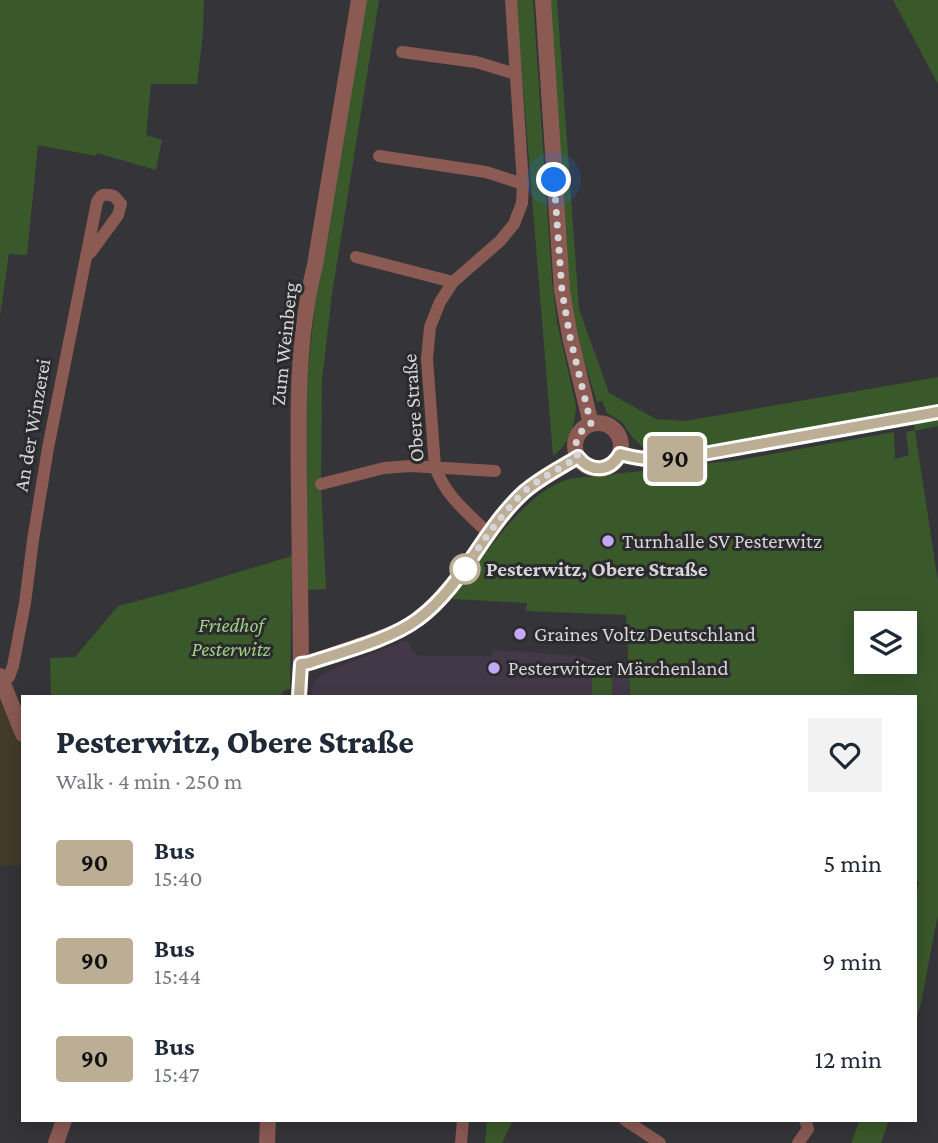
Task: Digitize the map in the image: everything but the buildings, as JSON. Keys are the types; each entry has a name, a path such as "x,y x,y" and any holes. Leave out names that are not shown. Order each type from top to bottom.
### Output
{"street":[{"name":"Zum Weinberg","path":"299,695 301,664 297,435 300,366 309,289 359,0"},
{"name":"Obere Straße","path":"489,534 450,496 435,467 427,359 429,327 440,302 453,282 500,241 514,224 522,202 511,0"},
{"path":"543,0 562,291 591,424"},
{"path":"402,52 477,62 516,74"},
{"path":"380,156 486,172 523,184"},
{"name":"An der Winzerei","path":"21,729 1,679 9,677 13,666 26,603 48,448 86,256"},
{"path":"356,257 453,282"},
{"path":"620,454 651,461 681,458 938,412"},
{"path":"591,424 605,424 617,433 620,439 620,454 604,468 589,467 578,457 575,444 580,432 591,424"},
{"path":"301,664 388,635 416,621 445,594 524,492 578,457"},
{"path":"321,484 384,468 410,466 495,471"},
{"path":"267,1143 268,1122"},
{"path":"461,1143 463,1122"},
{"path":"628,1122 660,1143"},
{"path":"797,1143 806,1124"}],"shaded area":[{"name":"Pesterwitzer Märchenland","path":"407,640 413,651 424,656 492,656 493,650 582,656 597,663 628,664 629,695 311,695 313,684 319,676"},
{"path":"0,694 21,747 21,865 0,866"}],"green space":[{"path":"0,0 204,0 197,84 151,84 146,135 162,140 156,170 97,153 96,156 38,145 27,255 9,254 0,316"},
{"path":"365,0 379,0 332,294 322,380 321,486 326,589 306,590 305,399 317,284"},
{"path":"516,0 533,0 552,280 557,322 576,406 570,434 553,456"},
{"path":"550,0 557,0 579,309 609,393 656,419 685,421 938,377 938,404 741,442 650,454 632,437 622,422 607,413 602,401 597,402 576,335 569,288"},
{"path":"893,0 938,0 938,84"},
{"path":"938,416 938,426 915,431 938,582 938,914 917,1016 917,695 630,695 626,615 526,611 527,603 452,599 518,514 549,488 566,480 739,460 894,432 895,459 909,455 906,432 915,430 913,421"},
{"name":"Friedhof Pesterwitz","path":"292,556 290,689 283,691 282,695 51,695 50,658 75,657 118,606"},
{"path":"592,674 612,674 612,695 592,695"},
{"path":"487,1122 512,1122 502,1143 485,1143"},
{"path":"859,1122 888,1122 881,1143 851,1143"}],"bus line":[{"name":"90","path":"299,695 301,664 358,646 416,621 445,594 524,492 578,457 589,467 604,468 611,465 620,454 659,461 938,412"}],"place":[{"name":"Turnhalle SV Pesterwitz","path":"608,541"},
{"name":"Pesterwitz, Obere Straße","path":"465,569"},
{"name":"Graines Voltz Deutschland","path":"520,634"},
{"name":"Pesterwitzer Märchenland","path":"494,668"}],"route":[{"path":"465,569 489,534 524,492 578,457 575,444 577,438 580,432 591,424 562,291 554,180"}]}
